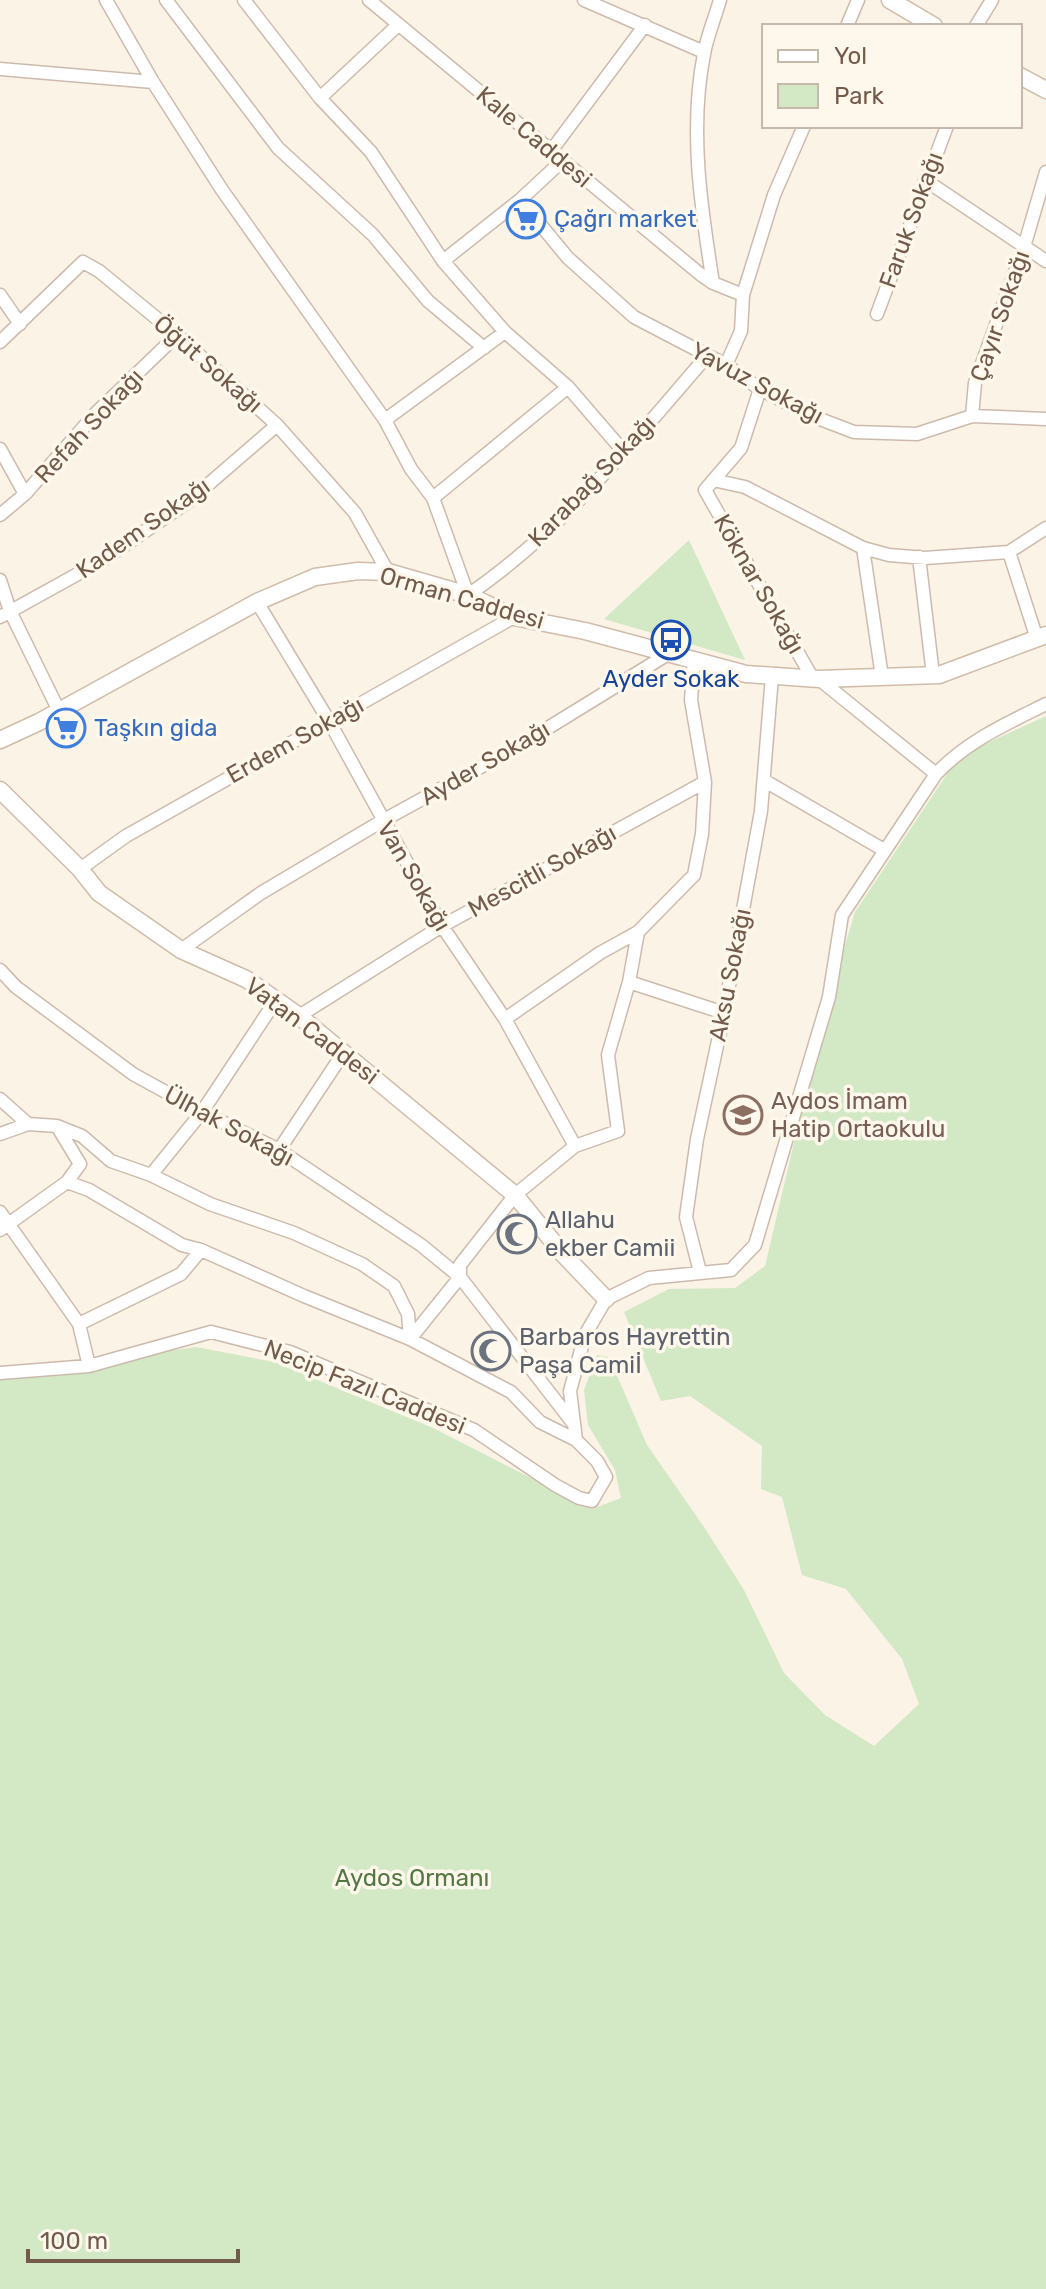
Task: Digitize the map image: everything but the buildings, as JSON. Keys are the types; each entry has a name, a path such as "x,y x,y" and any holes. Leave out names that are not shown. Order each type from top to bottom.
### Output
{"street":[{"path":"106,0 153,82 222,190 385,420 411,469 433,498 468,595"},
{"path":"166,0 278,148 373,235 428,301 484,348"},
{"path":"244,0 320,98 371,152 443,261 505,332 568,387 624,452"},
{"name":"Kale Caddesi","path":"369,0 713,283 743,295"},
{"path":"584,0 704,52"},
{"path":"713,283 702,213 697,144 698,97 704,52 720,0"},
{"path":"848,24 858,0"},
{"path":"890,0 931,24"},
{"path":"977,24 992,0"},
{"path":"320,98 398,25"},
{"path":"551,151 645,25"},
{"path":"0,69 153,82"},
{"path":"1022,77 1046,90"},
{"path":"726,365 741,331 743,295 774,195 803,128"},
{"name":"Faruk Sokağı","path":"877,314 946,128"},
{"path":"443,261 520,200 562,161"},
{"name":"Çayır Sokağı","path":"972,416 975,383 1024,247 1046,172"},
{"path":"925,180 1046,261"},
{"name":"Yavuz Sokağı","path":"520,200 568,258 634,317 726,365 760,389 812,416 854,432 917,434 972,416 1046,419"},
{"name":"Öğüt Sokağı","path":"0,342 83,262 99,271 177,335 277,425 355,513 388,572"},
{"path":"0,295 20,324"},
{"path":"385,420 505,332"},
{"name":"Refah Sokağı","path":"0,515 25,494 96,413 177,335"},
{"name":"Karabağ Sokağı","path":"468,595 503,571 597,483 707,356"},
{"path":"433,498 568,387"},
{"path":"709,485 741,448 760,389"},
{"name":"Kadem Sokağı","path":"5,614 103,560 189,501 277,425"},
{"path":"0,449 25,494"},
{"path":"709,485 745,487 863,548 889,555 919,557 1009,552 1046,528"},
{"name":"Köknar Sokağı","path":"709,485 816,679"},
{"path":"863,548 882,677"},
{"path":"1009,552 1042,637"},
{"path":"919,557 933,675"},
{"name":"Orman Caddesi","path":"0,740 257,602 315,577 358,571 388,572 468,595 514,617 585,631 746,674 816,679 933,675 1042,637"},
{"path":"0,580 5,614 59,711"},
{"name":"Van Sokağı","path":"257,602 329,721 442,926 505,1019 575,1146"},
{"name":"Erdem Sokağı","path":"80,869 126,836 514,617"},
{"name":"Ayder Sokağı","path":"181,950 261,893 382,821 517,747 668,654"},
{"path":"505,1019 600,953 638,932 694,875 702,834 705,782 691,700 694,660"},
{"name":"Aksu Sokağı","path":"700,1272 686,1217 697,1139 724,1013 765,781 772,676"},
{"path":"816,679 936,774"},
{"path":"576,1440 570,1391 585,1335 606,1299 649,1278 731,1270 755,1245 829,997 842,915 936,774 955,754 981,736 1046,704"},
{"path":"765,781 884,850"},
{"name":"Mescitli Sokağı","path":"299,1016 442,926 705,782"},
{"name":"Vatan Caddesi","path":"0,790 80,869 99,893 181,950 246,979 299,1016 515,1195 563,1254 606,1299"},
{"path":"410,1339 460,1277 460,1265 515,1195 575,1146 618,1131 608,1055 629,982 638,932"},
{"name":"Ülhak Sokağı","path":"0,970 16,987 133,1074 279,1150 421,1245 460,1277 574,1425"},
{"path":"629,982 724,1013"},
{"path":"151,1175 202,1112 276,1000"},
{"path":"279,1150 344,1052"},
{"path":"0,1099 28,1124"},
{"path":"1,1135 28,1124 57,1126 82,1136 111,1161 151,1175 210,1204 294,1233 362,1264 394,1286 408,1314 410,1339"},
{"path":"4,1228 67,1182 80,1164 57,1126"},
{"path":"67,1182 89,1190 182,1245 201,1250 410,1339 511,1392 540,1422 576,1440"},
{"path":"0,1212 4,1228 79,1324 89,1366"},
{"path":"79,1324 181,1274 201,1250"},
{"name":"Necip Fazıl Caddesi","path":"0,1373 89,1366 211,1332 290,1352 474,1430 555,1485 579,1498 592,1501 606,1477 597,1461 576,1440"}],"green space":[{"path":"689,540 745,660 604,619"},
{"name":"Aydos Ormanı","path":"1046,716 1046,2289 0,2289 0,1375 196,1347 274,1362 433,1428 592,1509 621,1498 615,1470 588,1425 584,1390 597,1355 609,1357 647,1445 744,1590 784,1673 825,1715 874,1746 919,1704 902,1659 846,1589 802,1575 782,1497 761,1489 762,1446 690,1396 661,1401 624,1312 669,1289 735,1288 765,1266 824,1015 855,912 959,756"}],"place":[{"name":"Çağrı market","path":"526,219"},
{"name":"Ayder Sokak","path":"671,640"},
{"name":"Taşkın gida","path":"66,728"},
{"name":"Aydos İmam Hatip Ortaokulu","path":"743,1115"},
{"name":"Allahu ekber Camii","path":"517,1234"},
{"name":"Barbaros Hayrettin Paşa Camiİ","path":"491,1351"}]}
